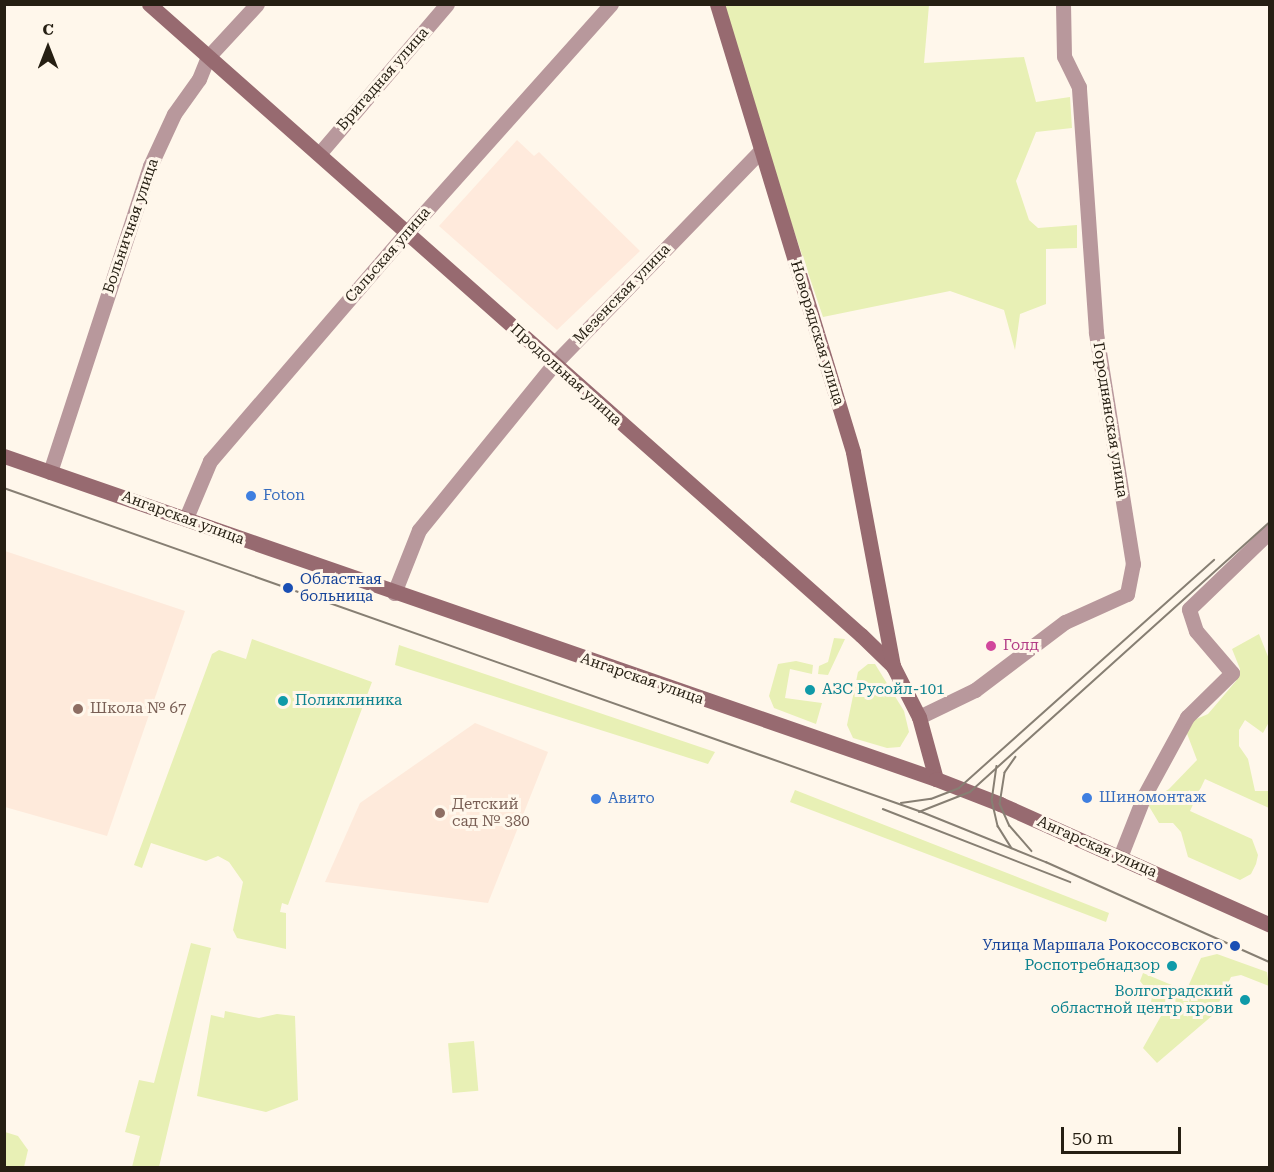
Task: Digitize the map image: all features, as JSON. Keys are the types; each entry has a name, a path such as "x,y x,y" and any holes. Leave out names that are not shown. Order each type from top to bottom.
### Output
{"main road":[{"name":"Продольная улица","path":"149,4 409,230 553,365 893,666 918,717 936,779"},
{"name":"Новорядская улица","path":"717,4 853,452 893,666"},
{"name":"Ангарская улица","path":"4,456 936,779 1120,857 1269,925"}],"street":[{"name":"Больничная улица","path":"50,472 150,166 174,114 200,79 208,57 256,4"},
{"name":"Бригадная улица","path":"319,154 447,4"},
{"name":"Сальская улица","path":"186,518 210,462 409,230 611,4"},
{"name":"Городнянская улица","path":"918,717 975,690 1065,622 1127,594 1133,564 1096,332 1078,87 1064,56 1063,4"},
{"name":"Мезенская улица","path":"394,593 419,530 553,365 761,150"},
{"path":"1120,857 1144,796 1188,717 1232,673 1196,631 1189,609 1268,536"}],"shaded area":[{"path":"517,140 534,156 539,152 640,251 557,330 439,226"},
{"name":"Школа № 67","path":"5,551 185,611 107,836 5,807"},
{"name":"Детский сад № 380","path":"475,723 548,752 488,903 325,882 360,803"}],"green space":[{"path":"725,5 929,5 924,63 1024,57 1036,102 1070,97 1072,128 1036,132 1016,181 1029,220 1038,228 1077,225 1077,248 1046,249 1046,304 1020,314 1015,350 1004,310 950,291 823,317 760,130"},
{"path":"1259,634 1269,659 1269,722 1263,733 1245,720 1239,730 1239,746 1248,759 1255,791 1269,791 1269,808 1205,779 1190,811 1252,839 1258,855 1256,864 1251,874 1240,880 1188,857 1181,832 1173,823 1159,823 1147,803 1169,789 1197,760 1186,731 1194,720 1208,714 1236,681 1240,669 1232,649"},
{"path":"834,638 845,639 828,675 818,674 819,666 828,662"},
{"path":"252,639 372,682 288,905 282,903 280,912 286,913 286,949 237,938 233,930 243,882 229,862 218,856 206,861 151,843 142,868 134,865 212,654 219,650 246,659"},
{"path":"399,645 715,752 708,764 395,665"},
{"path":"796,661 813,665 812,674 790,669 785,698 822,703 816,724 774,708 769,696 778,664"},
{"path":"868,664 875,664 904,711 909,732 900,747 887,748 853,738 847,725 858,672"},
{"path":"795,790 1109,913 1106,922 790,802"},
{"path":"191,943 211,948 159,1167 132,1167 140,1136 125,1132 139,1080 154,1083"},
{"path":"1217,954 1267,972 1269,986 1241,975 1231,977 1213,1015 1157,1063 1143,1048 1161,1016 1150,1009 1152,996 1140,981 1143,973 1186,991 1201,958"},
{"path":"225,1011 259,1018 277,1014 295,1016 298,1100 266,1112 197,1096 211,1015 224,1018"},
{"path":"474,1041 478,1091 452,1093 448,1043"},
{"path":"5,1132 18,1136 28,1150 24,1167 5,1167"}],"tram line":[{"path":"4,488 922,812 1046,862 1270,962"},
{"path":"919,812 970,792 1270,522"},
{"path":"901,803 931,799 959,788 1214,560"},
{"path":"1016,757 1005,773 1000,804 1010,826 1032,851"},
{"path":"997,766 992,800 998,826 1012,848"},
{"path":"883,809 1070,882"}],"place":[{"name":"Foton","path":"251,496"},
{"name":"Областная больница","path":"288,588"},
{"name":"Голд","path":"991,646"},
{"name":"АЗС Русойл-101","path":"810,690"},
{"name":"Поликлиника","path":"283,701"},
{"name":"Школа № 67","path":"78,709"},
{"name":"Шиномонтаж","path":"1087,798"},
{"name":"Авито","path":"596,799"},
{"name":"Детский сад № 380","path":"440,813"},
{"name":"Улица Маршала Рокоссовского","path":"1235,946"},
{"name":"Роспотребнадзор","path":"1172,966"},
{"name":"Волгоградский областной центр крови","path":"1245,1000"}]}
